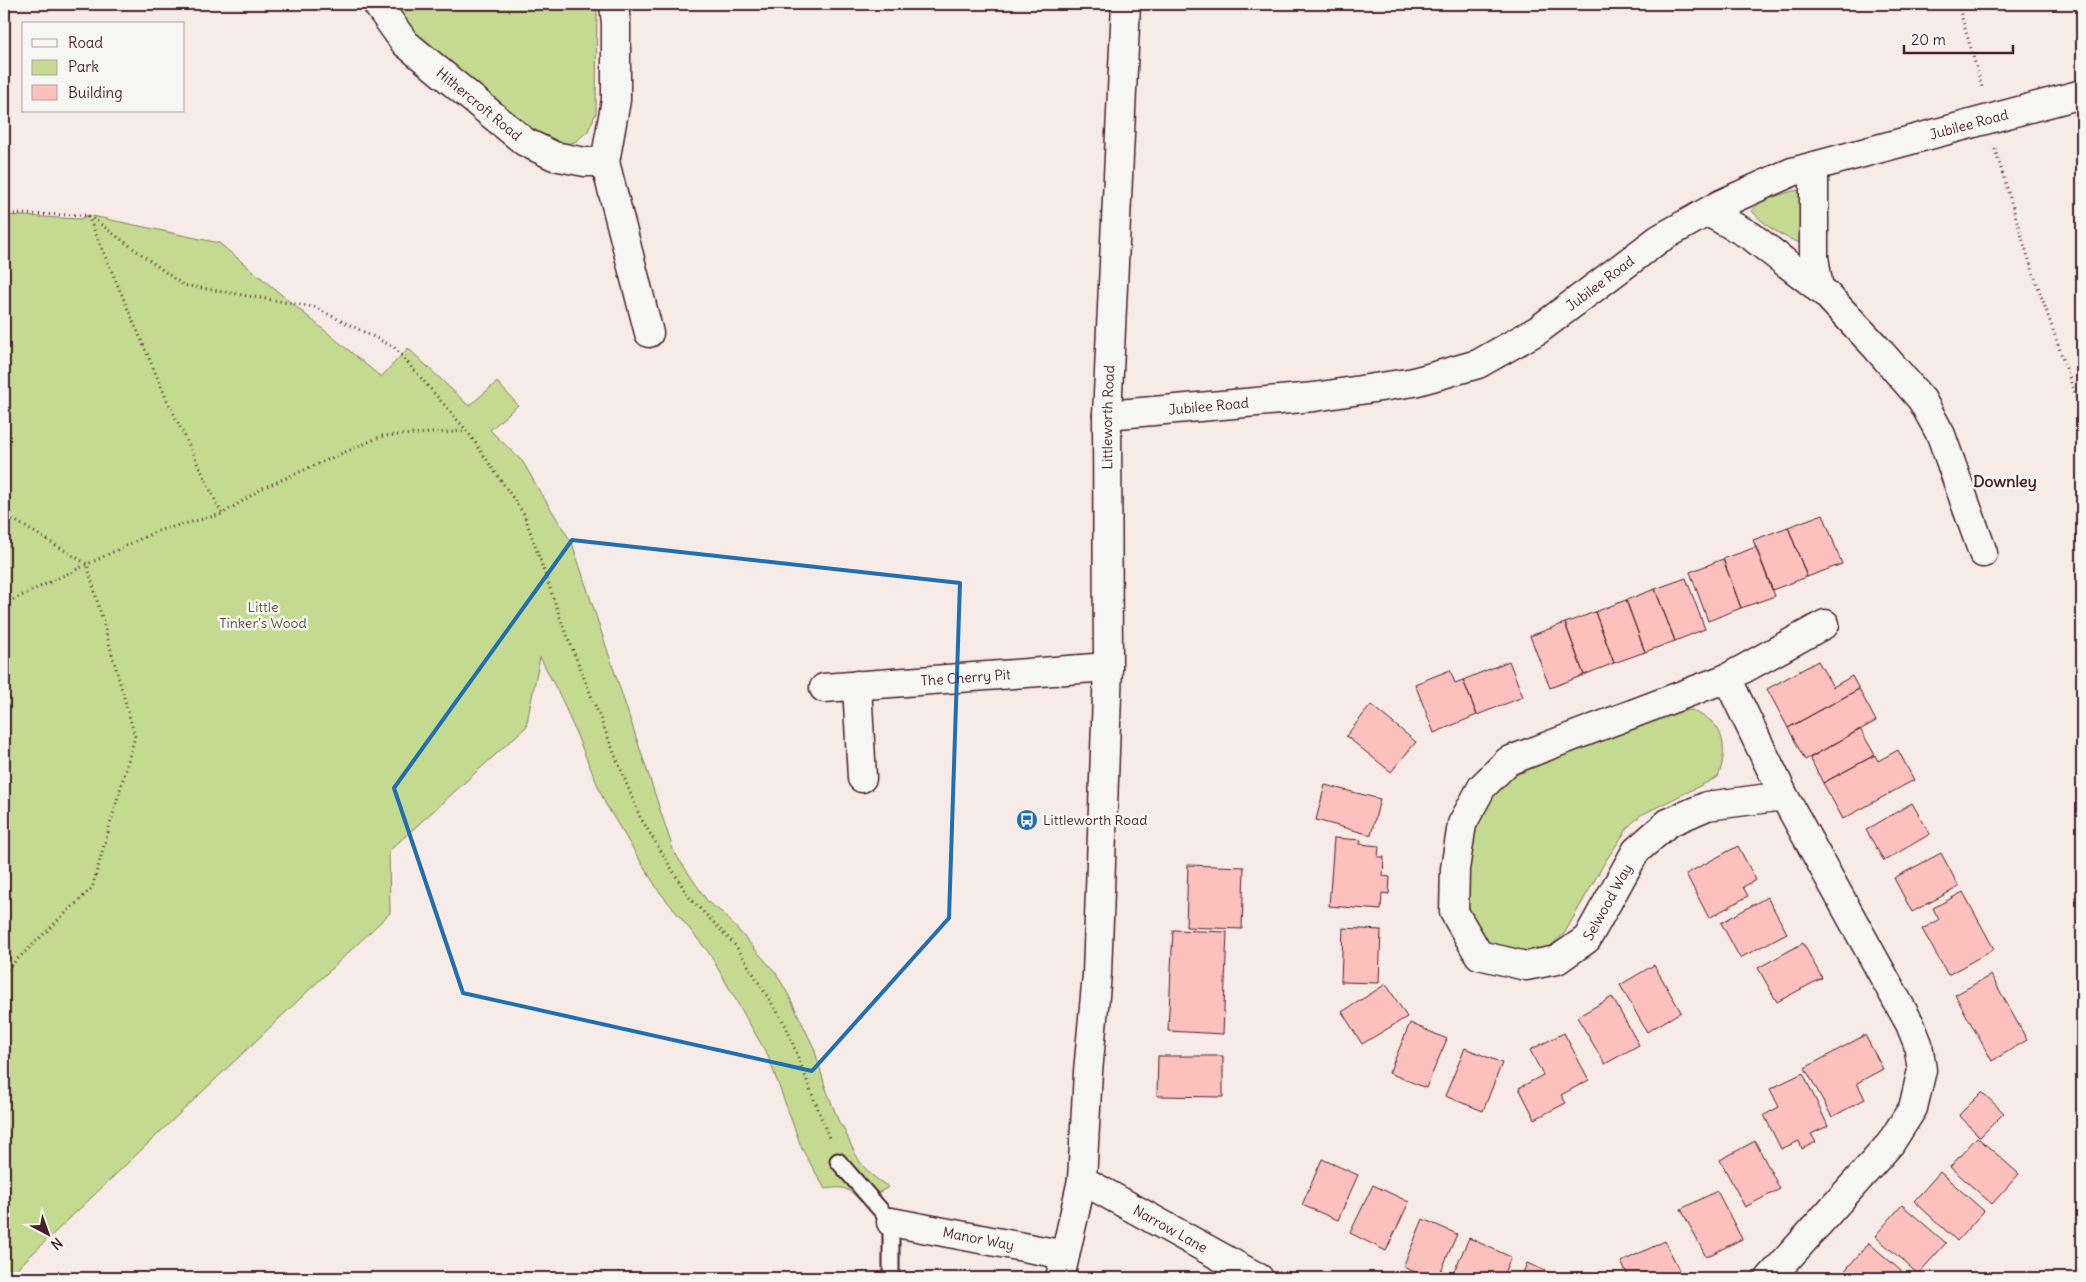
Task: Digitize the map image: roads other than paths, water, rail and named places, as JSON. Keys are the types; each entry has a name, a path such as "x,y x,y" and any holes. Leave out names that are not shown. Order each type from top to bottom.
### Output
{"street":[{"name":"Hithercroft Road","path":"377,4 405,43 525,142 554,156 585,162 605,162"},
{"path":"614,4 616,24 616,100 605,162 649,333"},
{"name":"Littleworth Road","path":"1062,1266 1082,1180 1088,1072 1097,974 1108,667 1106,414 1126,4"},
{"name":"Jubilee Road","path":"1106,414 1323,396 1414,382 1478,364 1538,330 1659,239 1708,212 1792,172 2082,94"},
{"path":"1814,166 1814,258 1819,289"},
{"path":"1708,212 1751,236 1819,289 1876,347 1922,400 1941,435 1983,553"},
{"name":"Selwood Way","path":"1784,796 1707,806 1668,822 1636,851 1587,939 1558,960 1526,966 1479,955 1454,912 1455,870 1462,824 1482,787 1508,761 1727,678 1825,624"},
{"name":"The Cherry Pit","path":"824,688 1108,667"},
{"path":"1727,678 1784,796 1910,1024 1918,1044 1922,1070 1913,1108 1890,1144 1770,1278"},
{"path":"857,685 862,778"},
{"name":"Narrow Lane","path":"1082,1180 1259,1278"},
{"name":"Manor Way","path":"891,1222 1062,1266"}],"lane":[{"path":"838,1161 891,1222 891,1278"}],"place":[{"name":"Littleworth Road","path":"1027,820"}],"district":[{"name":"Downley","path":"2005,481"}],"park label":[{"name":"Little Tinker's Wood","path":"263,616"}]}
